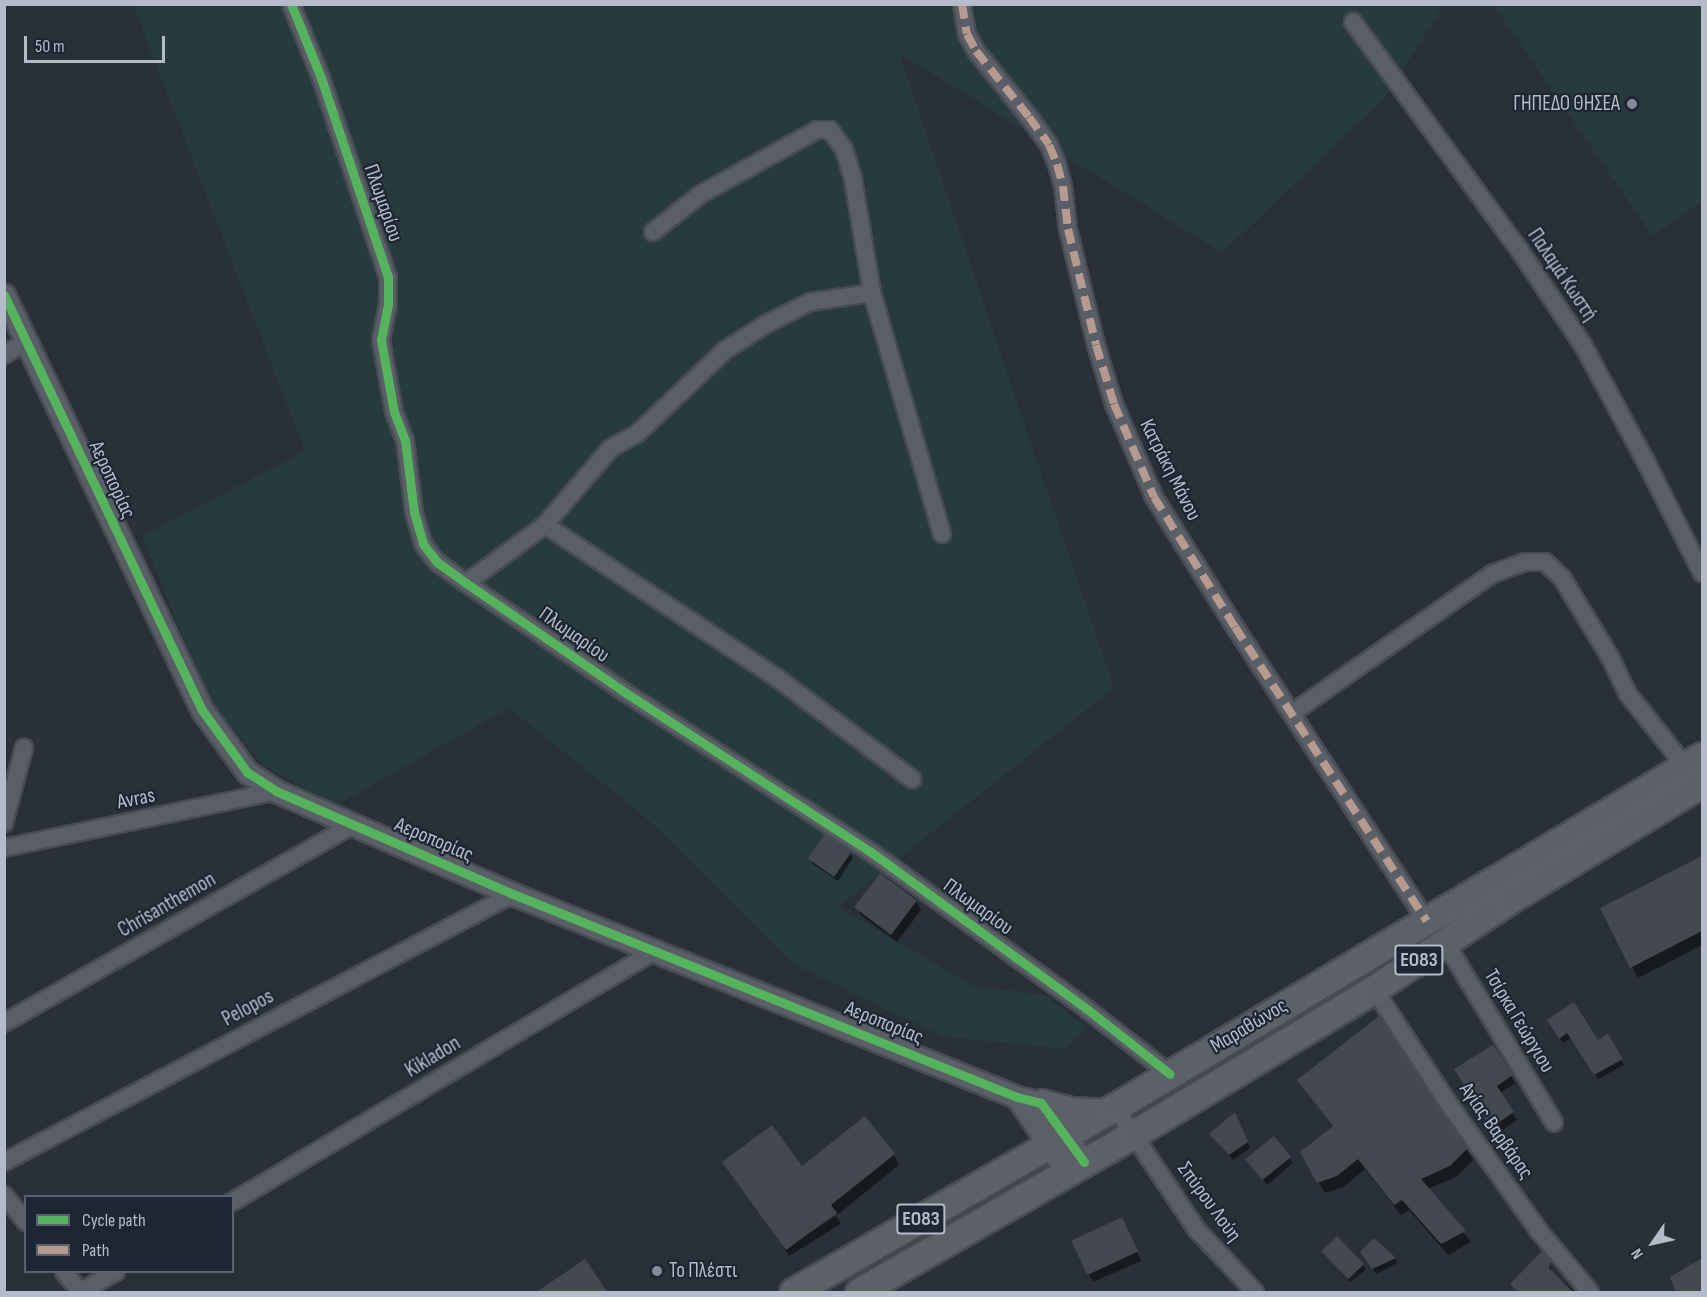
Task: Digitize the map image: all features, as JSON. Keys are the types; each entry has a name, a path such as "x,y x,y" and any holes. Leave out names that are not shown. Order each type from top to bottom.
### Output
{"main road":[{"name":"Μαραθώνος","path":"793,1293 1110,1110 1427,921 1698,777"},
{"name":"Μαραθώνος","path":"860,1293 1134,1134 1374,989 1698,777"},
{"path":"1029,1100 1071,1112 1110,1110"}],"street":[{"name":"Πλωμαρίου","path":"291,4 321,78 388,277 388,304 381,340 394,412 405,440 414,512 423,544 437,562 626,693 871,852 1087,1010 1170,1074"},
{"name":"Κατράκη Μάνου","path":"962,4 967,34 976,51 1029,117 1049,145 1057,164 1063,186 1068,229 1096,345 1114,404 1136,461 1178,536 1427,921"},
{"name":"Παλαμά Κωστή","path":"1353,22 1520,251 1583,345 1702,573"},
{"path":"653,232 701,194 817,130 830,130 844,148 853,179 872,293 942,534"},
{"path":"466,583 544,525 611,448 638,433 724,351 810,302 872,293"},
{"name":"Αεροπορίας","path":"4,296 202,710 247,772 276,791 513,894 1029,1100"},
{"path":"4,355 26,341"},
{"path":"544,525 777,678 912,779"},
{"path":"1292,713 1492,574 1525,562 1545,562 1562,578 1610,657 1628,694 1698,777"},
{"path":"4,823 24,748"},
{"name":"Avras","path":"4,848 276,791"},
{"name":"Chrisanthemon","path":"4,1023 352,825"},
{"name":"Pelopos","path":"4,1162 513,894"},
{"name":"Τσίρκα Γεώργιου","path":"1445,942 1554,1123"},
{"name":"Kikladon","path":"234,1201 657,950"},
{"name":"Αγίας Βαρβάρας","path":"1374,989 1448,1103 1532,1222 1590,1293"},
{"path":"1029,1100 1075,1167"},
{"name":"Σπύρου Λούη","path":"1110,1110 1134,1134 1197,1230 1255,1293"},
{"path":"4,1195 24,1220"},
{"path":"65,1273 80,1292 114,1273"}],"green space":[{"name":"ΓΗΠΕΔΟ ΘΗΣΕΑ","path":"1499,4 1702,5 1702,201 1652,236 1495,7"},
{"path":"133,5 1444,5 1386,97 1222,253 899,53 1114,688 838,907 974,986 1045,995 1086,1027 1066,1049 945,1037 795,965 647,819 509,708 337,805 263,765 209,700 142,536 305,451"}],"building":[{"path":"825,834 851,852 834,877 808,859"},
{"path":"1702,856 1702,931 1630,968 1600,908"},
{"path":"880,873 917,901 891,935 854,907"},
{"path":"1574,1002 1598,1040 1608,1034 1623,1059 1594,1075 1567,1033 1559,1039 1547,1020"},
{"path":"1379,1016 1467,1149 1450,1166 1421,1179 1466,1231 1441,1244 1402,1200 1394,1205 1358,1159 1337,1176 1317,1183 1300,1152 1333,1126 1297,1080"},
{"path":"1493,1045 1513,1075 1497,1086 1514,1112 1491,1128 1454,1069"},
{"path":"1235,1112 1248,1142 1229,1155 1209,1134"},
{"path":"865,1116 895,1154 831,1205 837,1213 786,1250 722,1162 772,1125 802,1166"},
{"path":"1274,1136 1291,1157 1262,1180 1245,1159"},
{"path":"1122,1217 1138,1251 1087,1275 1071,1241"},
{"path":"1337,1236 1364,1264 1348,1279 1321,1251"},
{"path":"1374,1238 1396,1258 1372,1269 1360,1252"},
{"path":"1542,1251 1551,1261 1549,1268 1574,1293 1519,1293 1510,1284"},
{"path":"1702,1258 1702,1293 1676,1293 1670,1277"},
{"path":"585,1259 608,1293 535,1293"}],"marked path":[{"path":"962,4 967,34 976,51 1029,117 1049,145 1057,164 1063,186 1068,229 1096,345 1114,404 1154,497 1235,627 1427,921"}],"cycle path":[{"path":"291,4 321,78 388,277 388,304 381,340 394,412 405,440 414,512 423,544 437,562 626,693 871,852 1087,1009 1170,1074"},
{"path":"4,295 202,710 247,772 276,791 513,894 1017,1097 1041,1103 1084,1162"}],"place":[{"name":"ΓΗΠΕΔΟ ΘΗΣΕΑ","path":"1632,104"},
{"name":"Το Πλέστι","path":"657,1271"}]}
